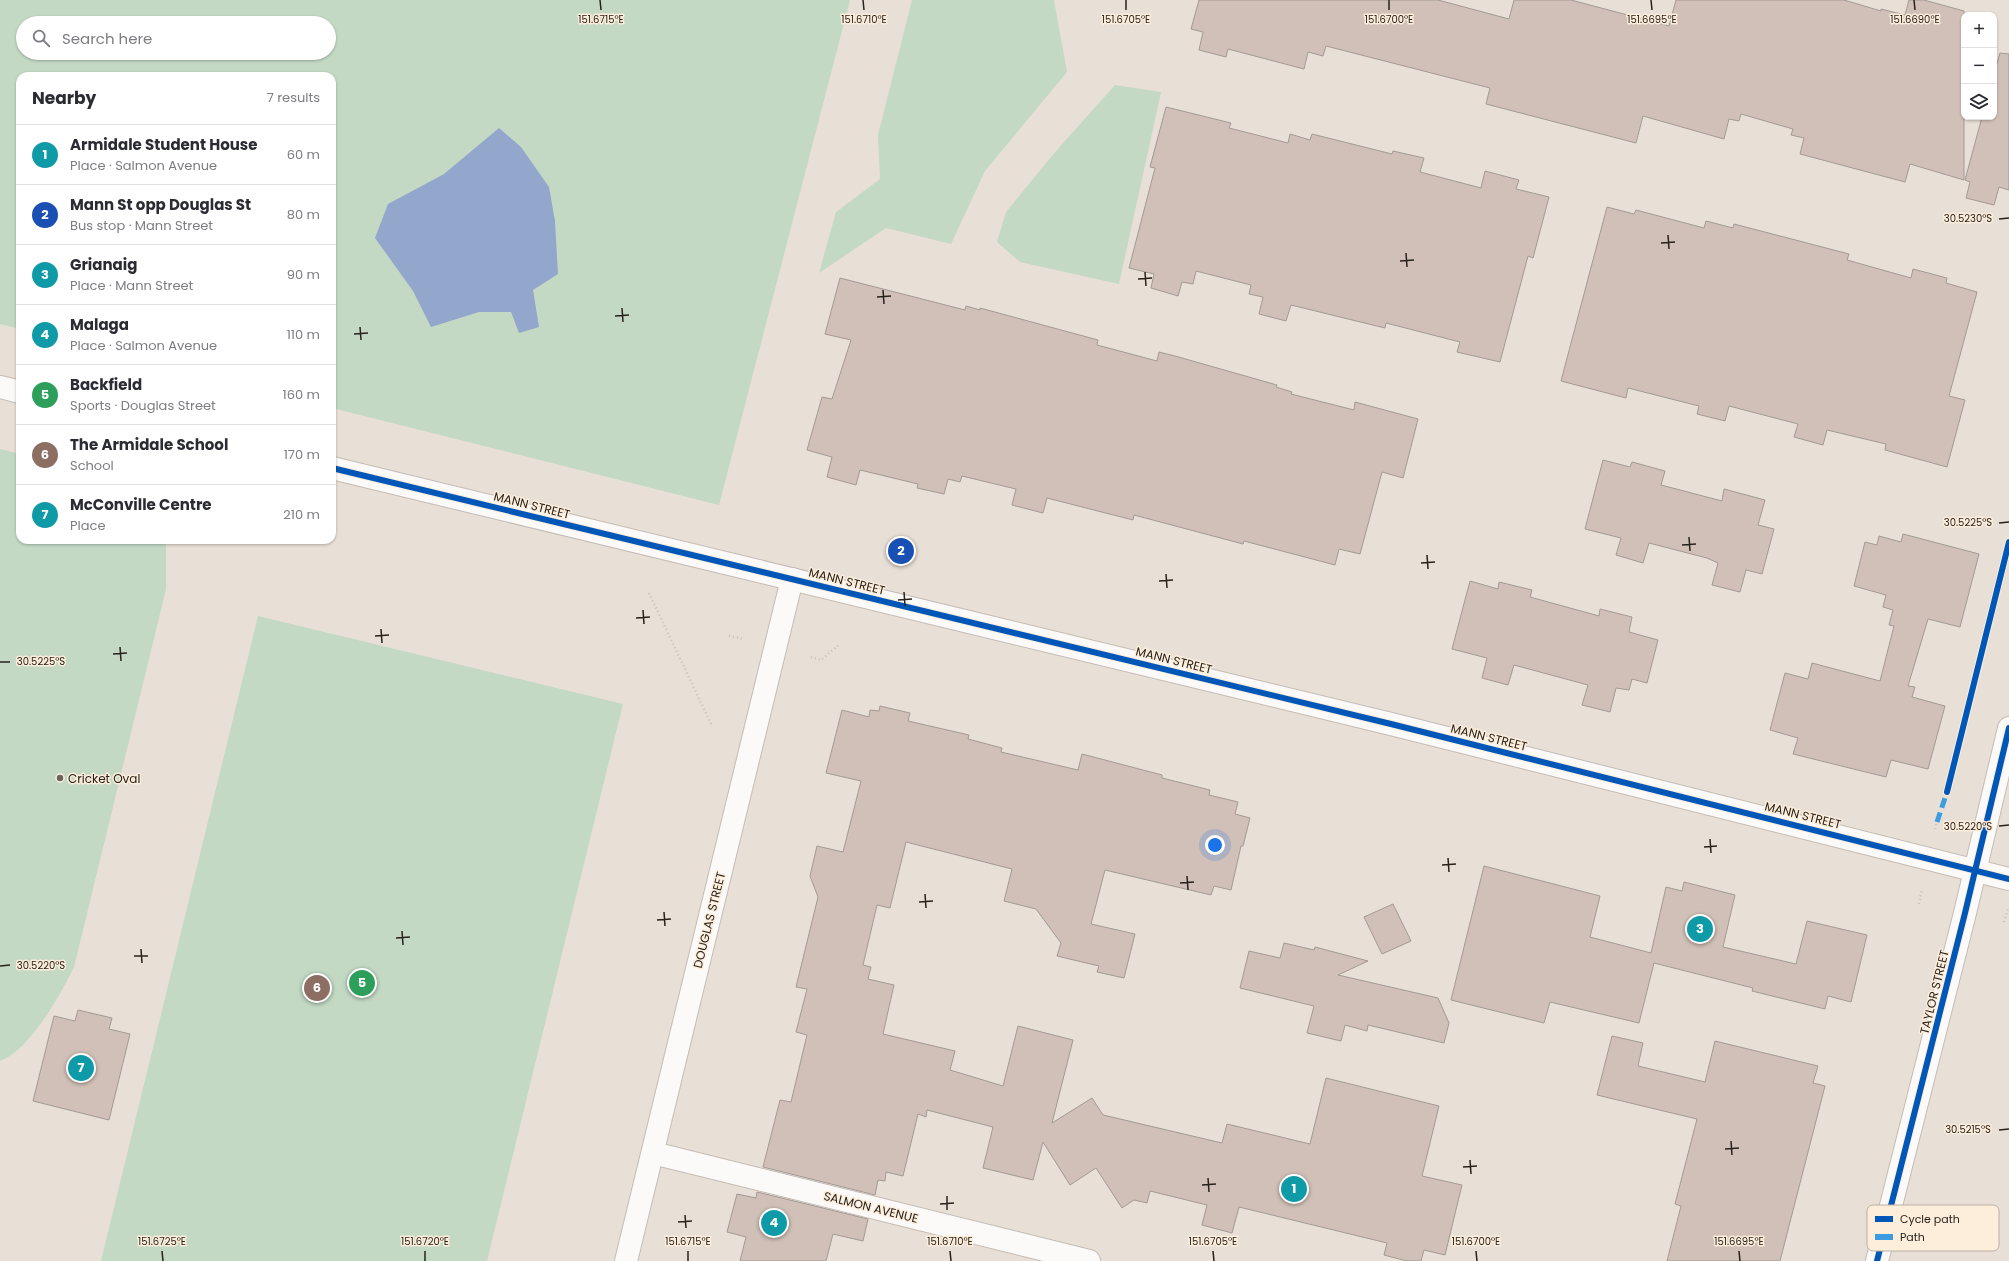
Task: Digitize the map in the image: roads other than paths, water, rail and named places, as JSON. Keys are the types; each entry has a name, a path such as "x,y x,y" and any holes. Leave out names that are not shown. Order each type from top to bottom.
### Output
{"street":[{"path":"0,387 16,391"},
{"name":"MANN STREET","path":"336,469 1384,722 2009,879"},
{"name":"DOUGLAS STREET","path":"626,1261 792,579"},
{"name":"TAYLOR STREET","path":"1891,1205 2009,728"},
{"name":"SALMON AVENUE","path":"653,1153 1089,1261"},
{"name":"TAYLOR STREET","path":"1877,1261 1880,1251"}],"water":[{"path":"499,128 521,147 549,187 555,221 558,274 533,290 539,327 519,333 511,312 479,312 431,327 413,291 375,238 388,204 444,174"}],"place":[{"name":"Mann St opp Douglas St","path":"901,551"},
{"name":"Cricket Oval","path":"60,778"},
{"name":"Grianaig","path":"1700,929"},
{"name":"Backfield","path":"362,983"},
{"name":"The Armidale School","path":"317,988"},
{"name":"McConville Centre","path":"81,1068"},
{"name":"Armidale Student House","path":"1294,1189"},
{"name":"Malaga","path":"774,1223"}]}
